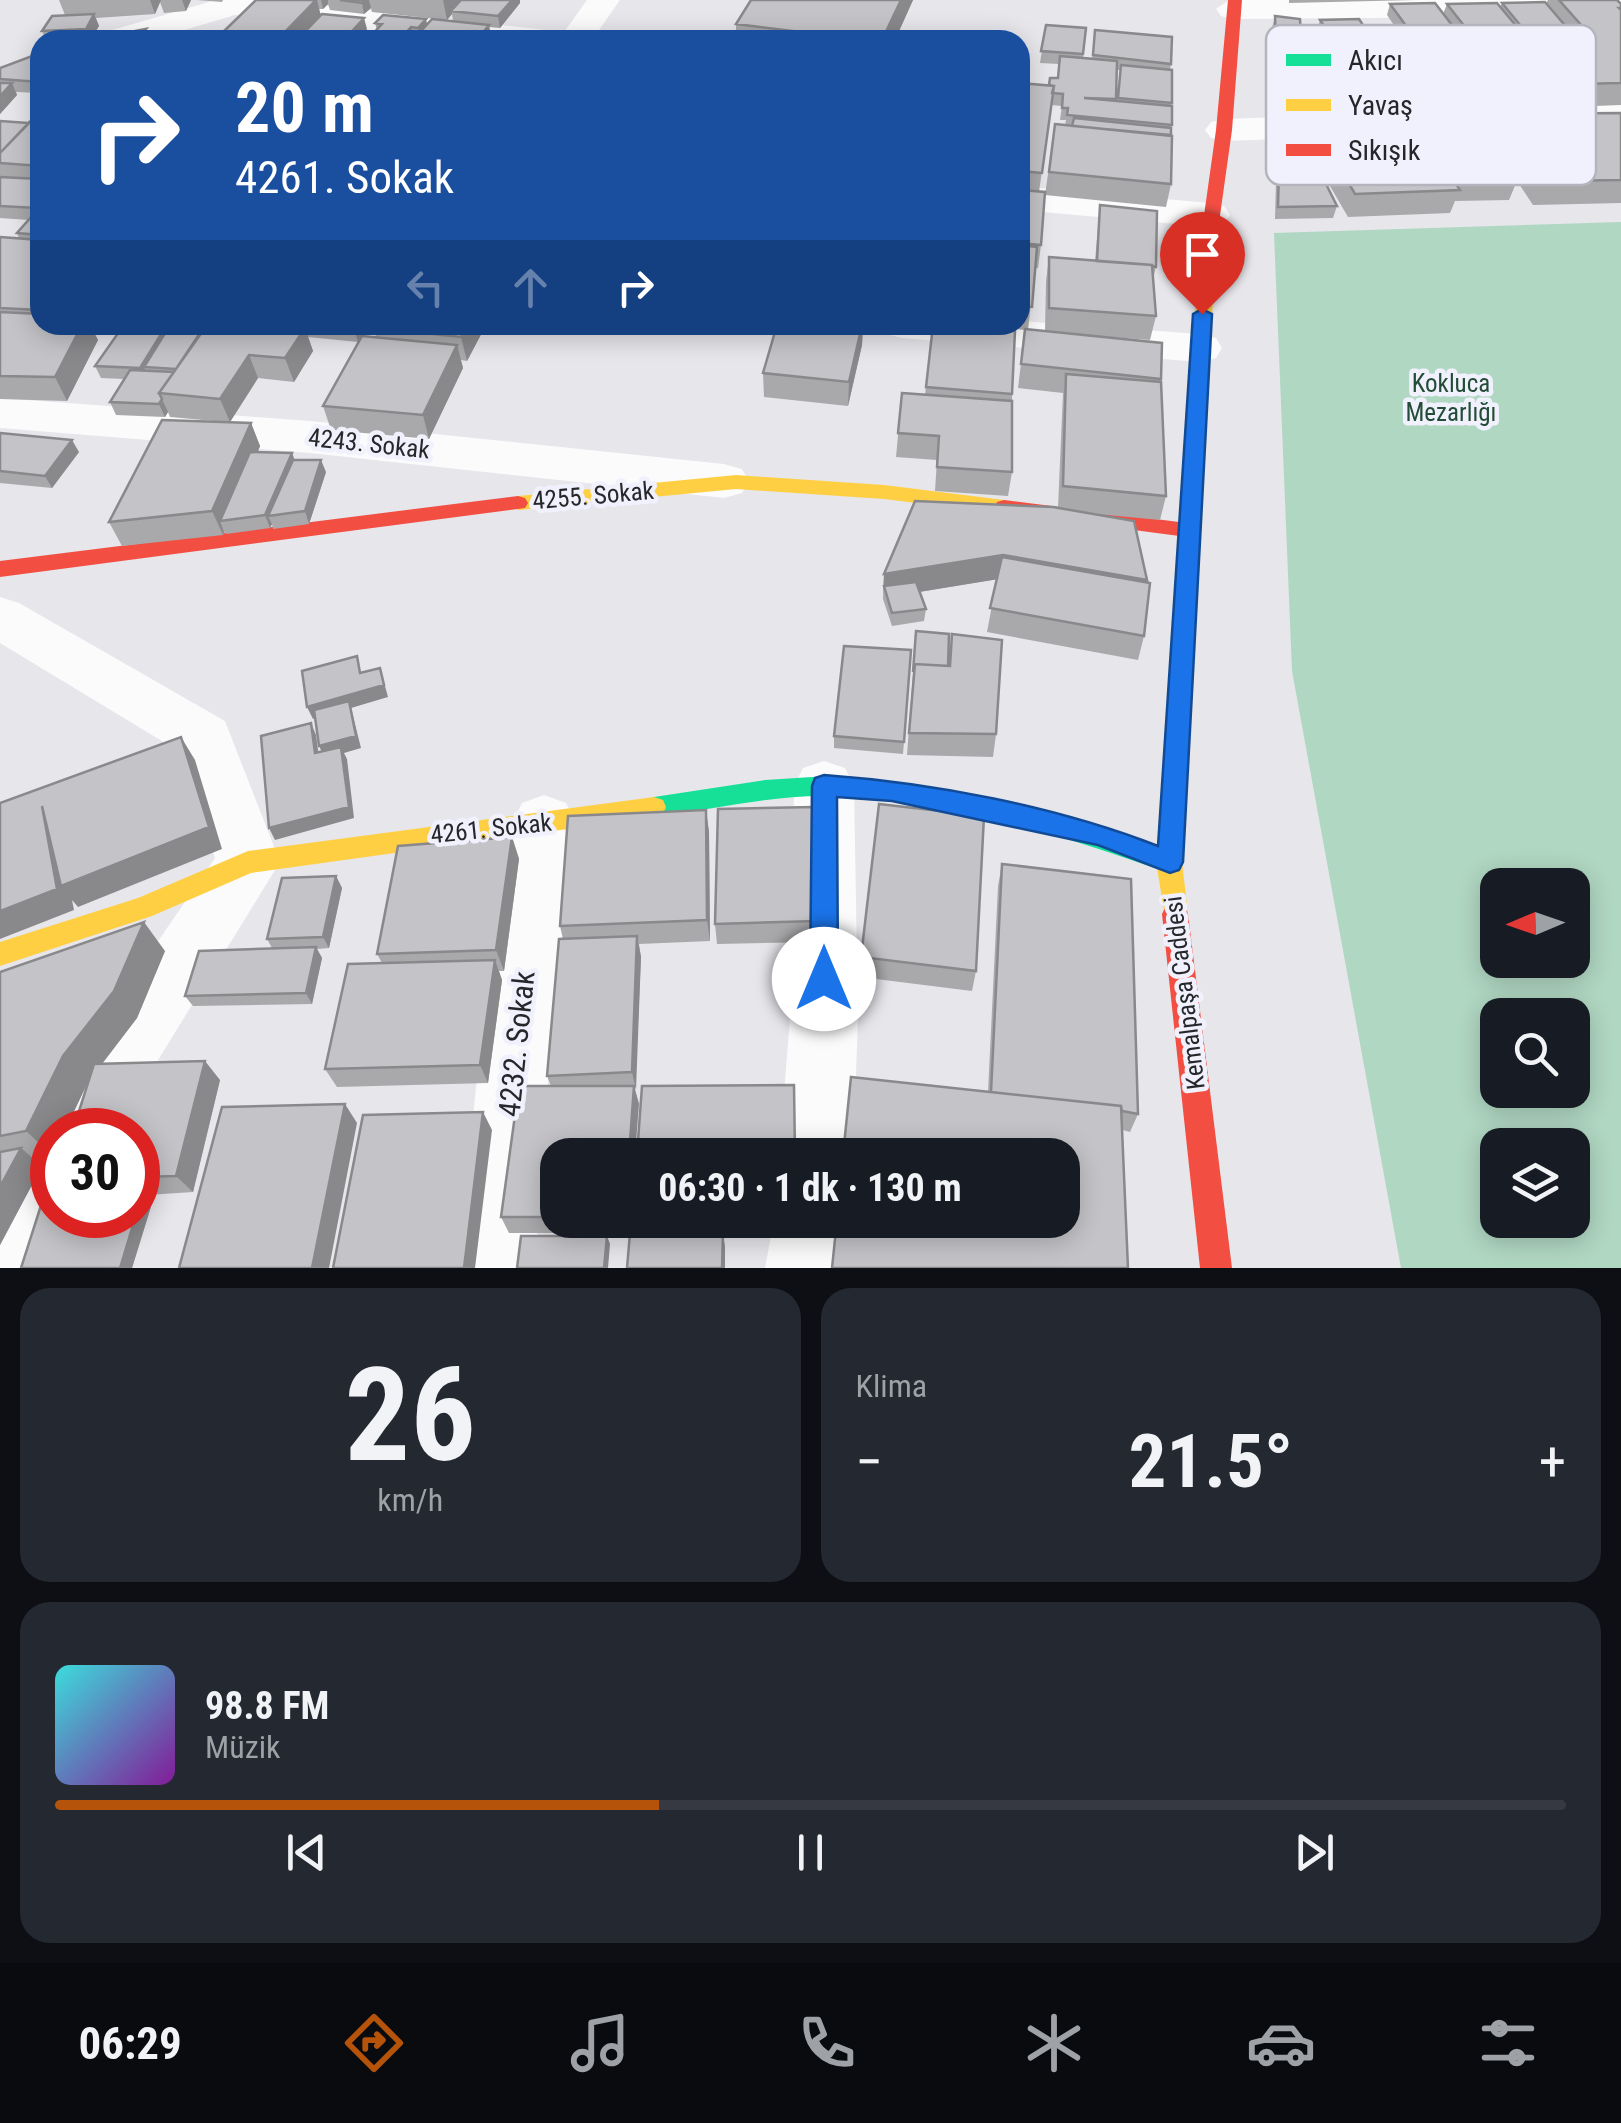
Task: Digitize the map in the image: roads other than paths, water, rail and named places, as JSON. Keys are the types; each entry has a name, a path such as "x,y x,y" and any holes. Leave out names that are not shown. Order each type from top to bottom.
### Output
{"street":[{"path":"582,30 604,0"},
{"path":"149,30 245,3 472,30"},
{"path":"1234,4 1621,6"},
{"name":"Kemalpaşa Caddesi","path":"1216,1268 1170,862 1200,348 1210,214 1224,130 1234,4"},
{"path":"1596,115 1621,114"},
{"path":"1224,130 1266,128"},
{"path":"1030,199 1210,214"},
{"path":"1030,335 1200,348"},
{"name":"4243. Sokak","path":"0,412 310,436 736,482"},
{"name":"4255. Sokak","path":"0,569 555,498 736,482 884,492 1187,530"},
{"path":"0,618 204,738 248,862 88,1108"},
{"path":"817,1138 824,1018 824,786"},
{"name":"4261. Sokak","path":"0,954 143,908 248,862 824,786 892,790 1100,835 1170,862"},
{"name":"4232. Sokak","path":"496,1268 515,1050 544,821"},
{"path":"2,1268 30,1210"},
{"path":"804,1268 809,1238"}],"park label":[{"name":"Kokluca Mezarlığı","path":"1451,398"}]}
